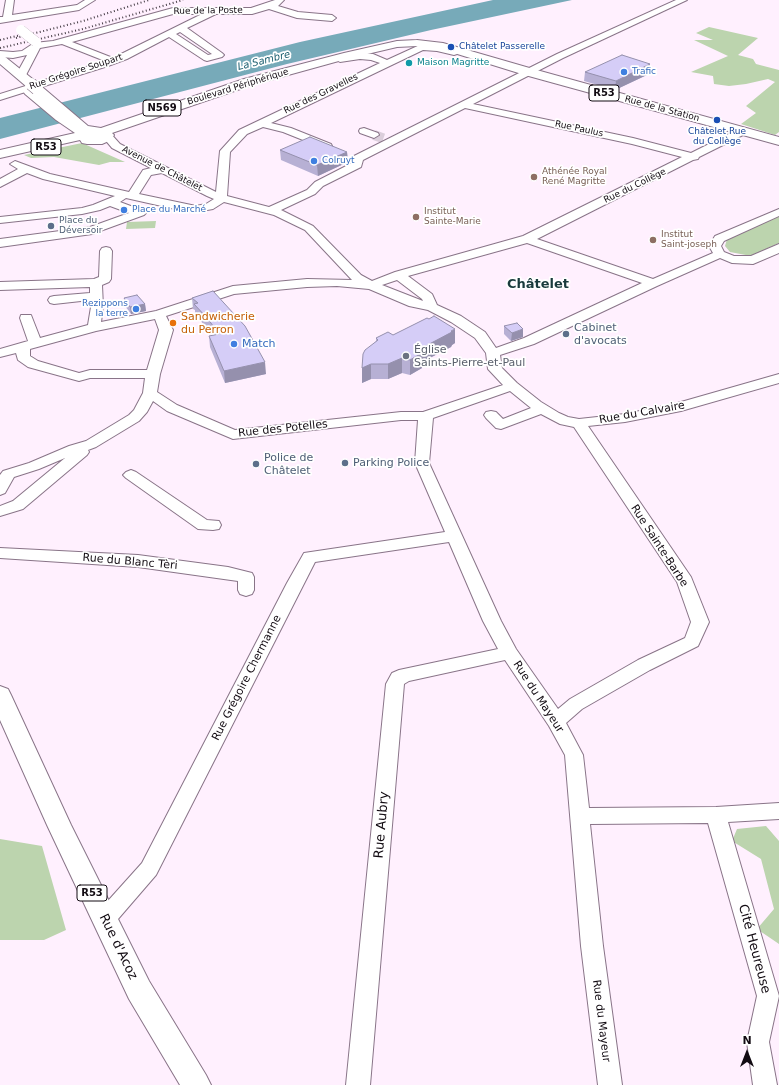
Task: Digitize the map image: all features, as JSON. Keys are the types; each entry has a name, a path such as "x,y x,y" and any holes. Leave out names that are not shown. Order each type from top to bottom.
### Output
{"main road":[{"name":"Boulevard Périphérique","path":"1,154 95,137 108,130 248,82 397,44 430,44"},
{"name":"Rue de la Station","path":"430,44 779,141"},
{"name":"Avenue de Châtelet","path":"0,58 68,122 95,137"},
{"name":"Avenue de Châtelet","path":"0,66 28,85"},
{"name":"N569","path":"68,122 90,126 110,125 248,82"},
{"path":"1,154 61,136 67,132 68,122"},
{"name":"Rue d'Acoz","path":"0,695 59,825 140,990 196,1085"}],"street":[{"path":"4,19 10,0"},
{"path":"4,19 79,7 91,0"},
{"name":"Rue de la Poste","path":"0,54 25,53 37,44 62,41 173,11 252,11 270,6 280,0"},
{"path":"271,211 311,192 319,184 356,166 354,157 464,105 560,56 683,0"},
{"path":"270,6 297,15 332,18"},
{"name":"Rue Grégoire Soupart","path":"0,97 113,61 216,11"},
{"path":"4,19 21,30 37,44 28,85"},
{"path":"170,34 207,58 220,55 181,28"},
{"path":"62,41 113,61"},
{"path":"187,45 200,42"},
{"name":"Rue des Gravelles","path":"221,199 225,151 243,132 422,47 437,48 471,55"},
{"path":"330,61 360,56 373,58 387,63"},
{"name":"Rue Paulus","path":"464,105 633,141 694,156"},
{"path":"261,123 287,130 337,150"},
{"name":"Rue du Collège","path":"371,285 399,275 527,239 743,131"},
{"name":"Avenue de Châtelet","path":"95,137 221,199"},
{"name":"Avenue de Châtelet","path":"95,137 111,148 139,163 147,172"},
{"path":"15,164 47,176 175,206 196,209 209,207 221,199 278,213 309,228 357,278 413,303 432,307"},
{"path":"0,184 27,168"},
{"path":"0,220 82,211 128,195 139,188 147,172 162,170"},
{"path":"0,243 49,238 92,230 140,213 110,202"},
{"path":"779,212 719,239 715,246 720,254 732,259 753,260 779,248"},
{"path":"527,239 653,283"},
{"path":"54,300 96,290 105,279 106,251"},
{"path":"493,353 528,341 653,283 720,254"},
{"path":"399,275 428,297 432,307"},
{"path":"0,353 94,327 159,314 233,290 307,283 337,282 371,285"},
{"path":"0,286 96,290"},
{"path":"94,327 97,307 96,290"},
{"name":"Rue du Calvaire","path":"432,307 456,319 480,335 493,353 496,369 512,386 542,409 565,421 579,423 625,418 676,408 749,388 779,378"},
{"path":"0,511 18,505 91,444 134,418 140,412 150,393 153,374 166,330 159,314"},
{"path":"26,318 29,345 23,357 33,364 79,377 90,374 153,374"},
{"path":"426,416 433,412 512,386"},
{"name":"Rue des Potelles","path":"150,393 172,408 233,435 401,416 426,416"},
{"path":"491,415 501,425 542,409"},
{"name":"Rue du Mayeur","path":"426,416 422,463 492,621 509,653 556,721 574,755 581,816 592,946 610,1085"},
{"name":"Rue Sainte-Barbe","path":"556,721 576,704 644,666 692,642 700,622 685,581 579,423"},
{"path":"0,490 8,474 34,466 74,449 91,444"},
{"path":"131,475 204,526 213,525"},
{"name":"Rue Grégoire Chermanne","path":"105,920 149,869 295,583 310,557 454,536"},
{"name":"Rue du Blanc Tèri","path":"0,553 138,561 228,572 246,577 246,590"},
{"name":"Rue Aubry","path":"358,1085 395,684 398,678 405,675 509,653"},
{"path":"581,816 716,815 779,811"},
{"name":"Cité Heureuse","path":"716,815 768,996 758,1042 765,1085"}],"green space":[{"path":"709,27 758,38 738,55 753,59 756,64 779,70 779,132 775,135 741,124 756,113 746,106 775,82 768,79 729,86 714,84 713,76 691,72 728,56 694,40 713,40 696,33"},
{"path":"82,143 125,162 110,162 99,165 54,157 31,158 24,155"},
{"path":"779,215 779,243 751,256 730,252 725,246 727,239"},
{"path":"156,221 155,228 126,229 127,222"},
{"path":"766,826 779,841 779,944 757,929 774,909 761,859 732,841 737,829"},
{"path":"0,839 42,846 66,930 44,940 0,940"}],"water":[{"name":"La Sambre","path":"493,0 572,0 431,30 287,64 0,139 0,118 300,42"}],"building":[{"path":"622,55 650,64 616,81 585,72"},
{"path":"310,137 347,152 317,165 280,150"},
{"name":"Match","path":"213,291 245,326 265,362 224,371 209,336 219,334 194,304 198,303 192,298"},
{"path":"137,295 145,304 130,307 124,298"},
{"path":"434,316 455,329 418,350 422,353 410,360 402,358 388,364 371,364 362,368 363,354 365,350 378,340 376,338 388,332 393,335"},
{"path":"517,323 523,329 512,333 504,326"}],"tunnel":[{"path":"374,135 388,140"}],"railway":[{"path":"16,38 83,21 149,0"},
{"path":"0,48 83,29 183,0"},
{"path":"0,40 21,35"}],"place":[{"name":"Châtelet Passerelle","path":"451,47"},
{"name":"Maison Magritte","path":"409,63"},
{"name":"Trafic","path":"624,72"},
{"name":"Châtelet Rue du Collège","path":"717,120"},
{"name":"Colruyt","path":"314,161"},
{"name":"Athénée Royal René Magritte","path":"534,177"},
{"name":"Place du Marché","path":"124,210"},
{"name":"Institut Sainte-Marie","path":"416,217"},
{"name":"Place du Déversoir","path":"51,226"},
{"name":"Institut Saint-joseph","path":"653,240"},
{"name":"Rezippons la terre","path":"136,309"},
{"name":"Sandwicherie du Perron","path":"173,323"},
{"name":"Cabinet d'avocats","path":"566,334"},
{"name":"Match","path":"234,344"},
{"name":"Église Saints-Pierre-et-Paul","path":"406,356"},
{"name":"Parking Police","path":"345,463"},
{"name":"Police de Châtelet","path":"256,464"}],"district":[{"name":"Châtelet","path":"538,285"}]}
